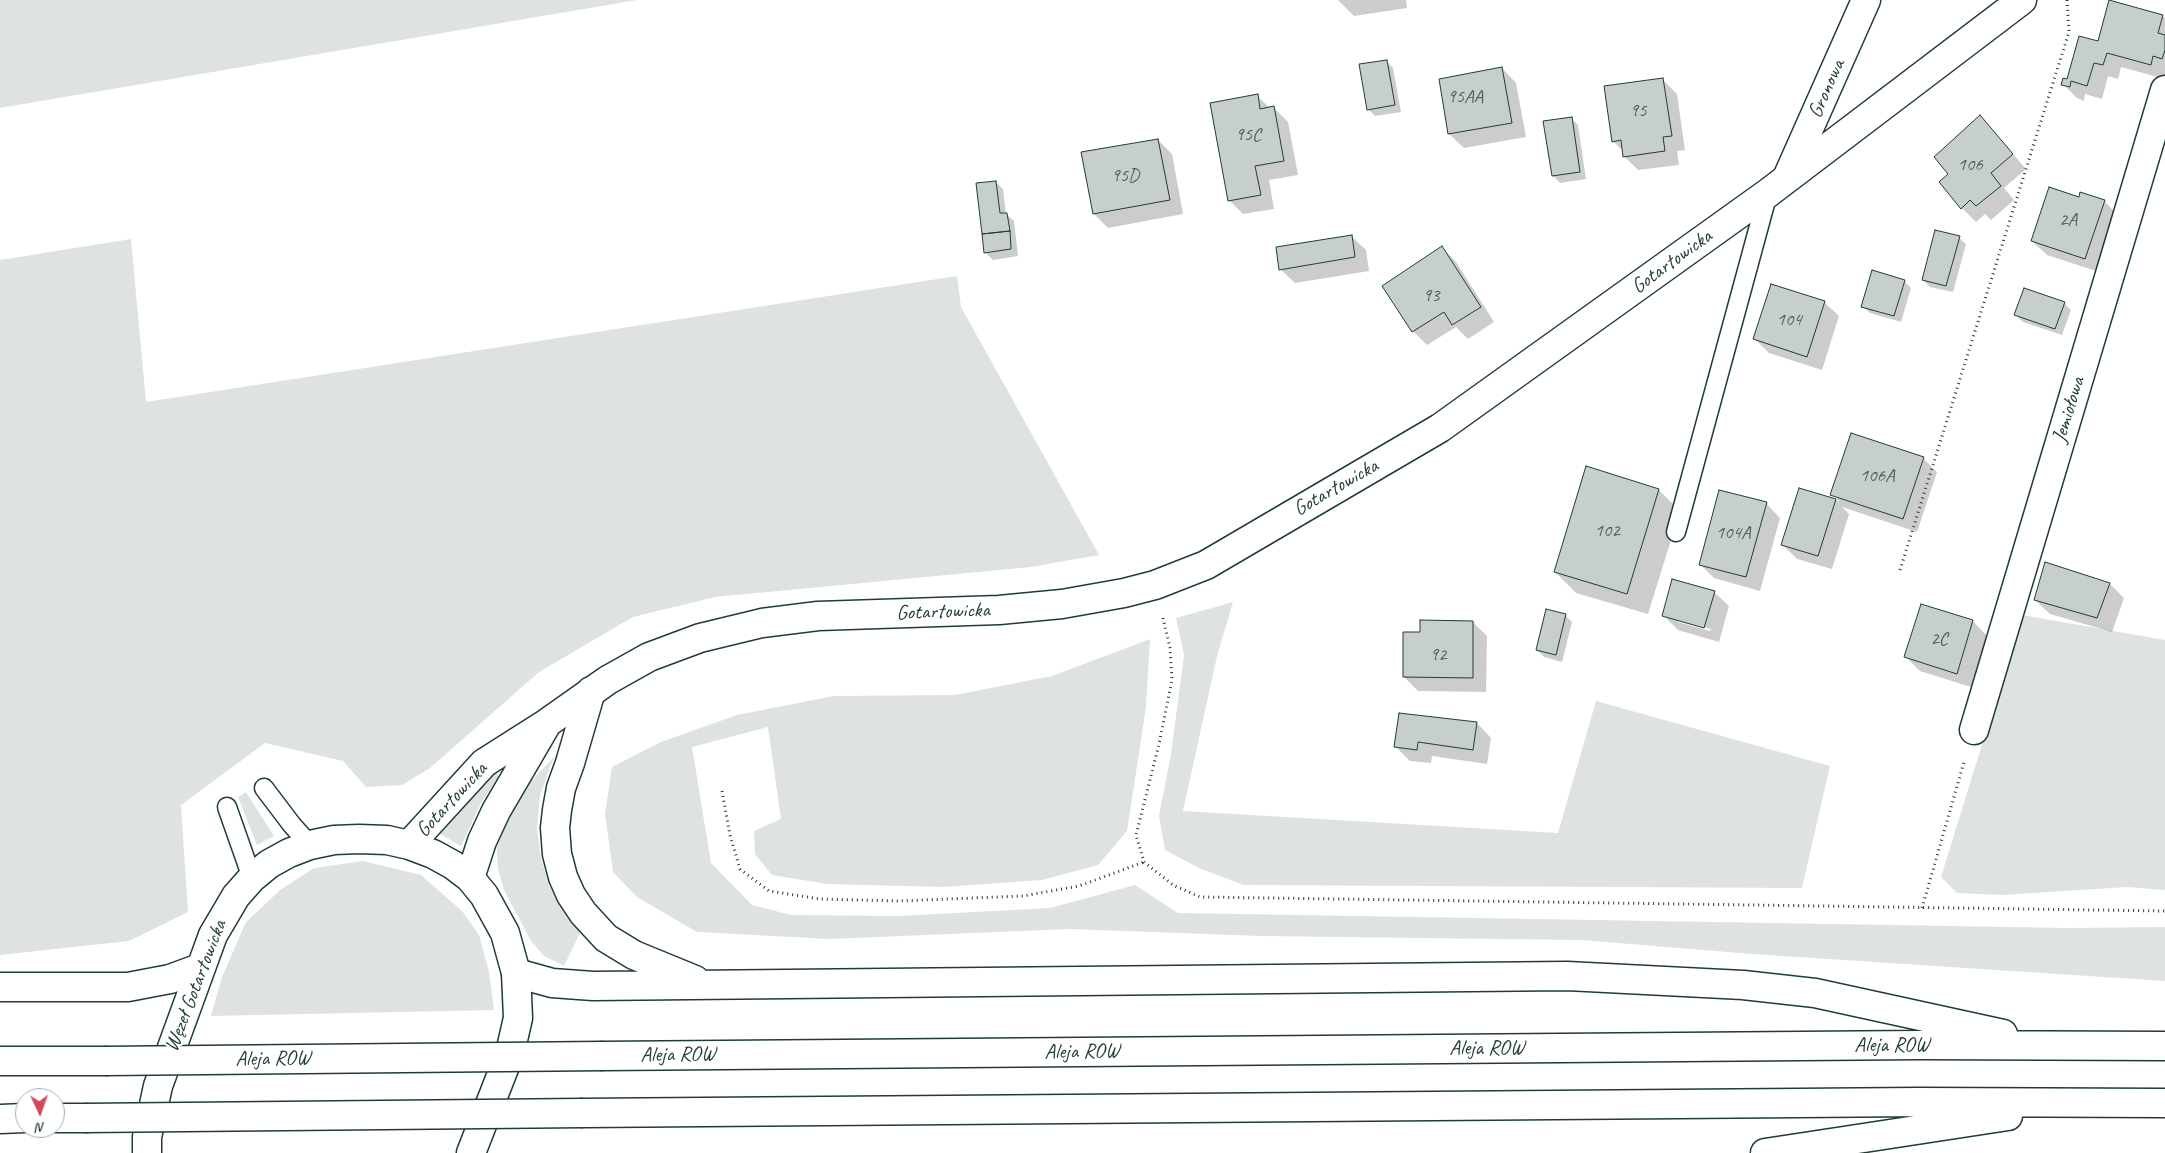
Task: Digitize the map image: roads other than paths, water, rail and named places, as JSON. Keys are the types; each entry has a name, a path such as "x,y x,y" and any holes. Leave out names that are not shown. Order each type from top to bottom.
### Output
{"main road":[{"name":"Gronowa","path":"1778,186 1866,0"},
{"name":"Gotartowicka","path":"409,845 484,763 547,724 591,691 627,669 674,647 725,631 762,623 818,616 1027,608 1124,594 1155,585 1206,564 1440,428 1778,186 2022,0"},
{"name":"Jemiołowa","path":"1974,730 2165,90"},
{"path":"591,691 561,788 557,810 555,828 557,854 563,877 571,895 583,913 606,938 634,954 704,984"},
{"name":"Gotartowicka","path":"470,878 482,841 496,811 547,724"},
{"name":"Węzeł Gotartowicka","path":"147,1153 147,1137 158,1086 200,968 224,914 236,896 252,878 269,864 310,844 334,840 359,839 387,840 409,845 433,854 470,878 484,895 505,934 516,973 518,1018 514,1037 470,1153"},
{"path":"0,987 128,987 170,980 200,968"},
{"path":"516,973 537,980 568,986 1557,976 1662,980 1815,993 2057,1045"},
{"name":"Aleja ROW","path":"0,1061 2057,1045 2165,1046"},
{"path":"65,1118 1881,1102 2165,1102"},
{"path":"1765,1153 2096,1102"},
{"path":"0,1119 15,1118"}],"lane":[{"path":"1676,532 1778,186"},
{"path":"264,788 292,825 310,844"},
{"path":"227,807 252,878"}]}
